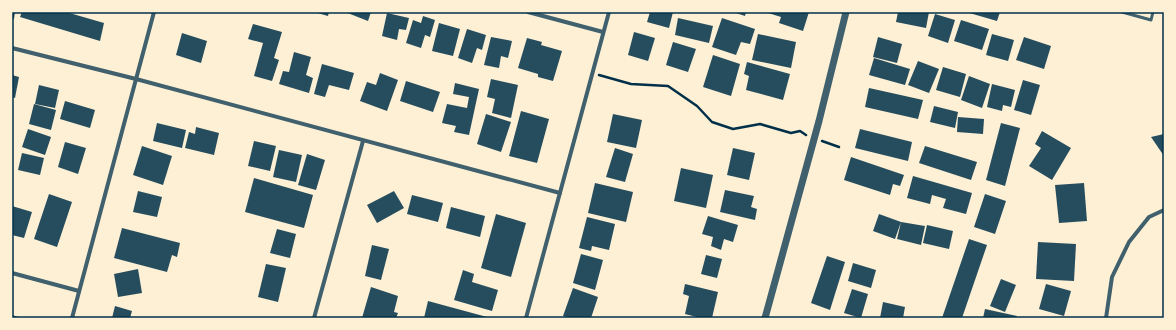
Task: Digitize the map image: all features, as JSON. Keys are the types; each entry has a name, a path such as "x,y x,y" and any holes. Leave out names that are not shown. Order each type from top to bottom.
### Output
{"street":[{"path":"72,318 154,12"},
{"path":"528,12 603,32"},
{"path":"526,318 609,12"},
{"path":"764,318 814,138 846,12"},
{"path":"12,48 136,79 560,193"},
{"path":"314,318 363,141"},
{"path":"1106,318 1112,277 1129,242 1150,218 1164,210"},
{"path":"12,273 79,291"}],"lane":[{"path":"1122,12 1151,20 1153,12"}],"path":[{"path":"593,73 631,84 668,86 697,106 712,122 733,129 760,124 791,133 800,131 839,147"}],"building":[{"path":"12,12 15,12 14,19 12,19"},
{"path":"22,12 66,12 104,23 100,41 20,17"},
{"path":"314,12 329,12 328,16"},
{"path":"345,12 371,12 368,21"},
{"path":"650,12 673,12 669,28 647,22"},
{"path":"733,12 746,12 745,16"},
{"path":"765,12 809,12 803,31 779,23 781,17"},
{"path":"898,12 929,12 926,28 896,22"},
{"path":"966,12 1000,12 997,21"},
{"path":"387,13 409,18 406,30 399,29 397,40 382,36"},
{"path":"935,14 955,20 948,43 928,36"},
{"path":"423,16 435,20 430,37 425,35 421,48 406,43 413,20 421,23"},
{"path":"678,18 713,26 709,43 675,35"},
{"path":"722,18 755,29 750,44 741,42 736,55 712,47"},
{"path":"961,20 989,29 982,50 954,41"},
{"path":"439,23 460,29 453,56 432,51"},
{"path":"253,24 282,32 274,58 279,60 272,81 254,76 263,43 248,39"},
{"path":"467,29 486,35 482,50 477,48 472,63 458,58"},
{"path":"634,32 655,38 648,61 628,55"},
{"path":"182,33 207,41 201,63 176,55"},
{"path":"758,34 796,42 791,68 752,60"},
{"path":"992,34 1014,40 1008,61 986,55"},
{"path":"491,37 512,41 508,58 501,56 499,68 484,65"},
{"path":"878,37 902,44 897,63 873,57"},
{"path":"1024,37 1051,46 1044,69 1016,60"},
{"path":"527,38 542,42 541,45 562,51 553,81 538,77 538,74 518,68"},
{"path":"673,42 696,49 688,72 666,65"},
{"path":"294,52 311,57 306,75 313,78 309,93 279,84 283,71 289,72"},
{"path":"713,55 740,64 731,96 703,87"},
{"path":"874,58 910,69 905,85 869,75"},
{"path":"918,61 939,69 929,93 908,85"},
{"path":"747,62 790,74 783,100 746,90 749,76 744,74"},
{"path":"322,64 354,73 349,90 329,85 325,97 314,94"},
{"path":"943,67 966,74 960,97 936,90"},
{"path":"380,73 398,80 387,111 360,101 367,82 376,85"},
{"path":"12,75 19,77 15,98 12,97"},
{"path":"969,76 990,84 982,108 961,100"},
{"path":"491,79 518,85 511,118 492,113 495,99 487,97"},
{"path":"1023,80 1040,85 1031,115 1014,110"},
{"path":"406,81 440,92 433,112 400,101"},
{"path":"455,83 479,89 469,135 454,132 456,126 442,123 447,104 467,108 469,97 453,94"},
{"path":"992,84 1015,90 1011,107 1003,105 1002,111 987,107"},
{"path":"39,85 59,90 55,108 35,104"},
{"path":"869,88 923,100 918,119 865,107"},
{"path":"65,101 95,110 90,128 60,119"},
{"path":"34,104 56,110 51,130 29,124"},
{"path":"934,106 958,112 955,128 930,122"},
{"path":"521,111 549,119 537,163 509,156"},
{"path":"486,114 511,122 501,152 477,144"},
{"path":"613,114 642,120 636,148 607,142"},
{"path":"958,117 984,119 983,134 957,132"},
{"path":"157,123 186,130 182,148 153,141"},
{"path":"1001,123 1020,128 1005,186 986,180"},
{"path":"196,127 219,133 214,155 185,148 189,132 195,134"},
{"path":"28,129 51,137 45,155 22,147"},
{"path":"860,129 912,142 908,161 855,148"},
{"path":"1042,131 1071,148 1052,180 1029,166 1041,148 1035,144"},
{"path":"1164,134 1164,156 1151,137"},
{"path":"254,141 276,146 270,171 248,166"},
{"path":"65,142 86,148 78,174 58,167"},
{"path":"142,146 172,156 163,185 133,175"},
{"path":"925,146 977,162 971,180 919,163"},
{"path":"615,148 633,154 625,182 606,177"},
{"path":"733,148 755,153 749,180 727,175"},
{"path":"279,150 302,155 296,182 273,177"},
{"path":"22,153 44,158 40,175 18,170"},
{"path":"307,154 325,160 316,190 298,185"},
{"path":"851,157 904,175 900,186 893,184 890,195 844,180"},
{"path":"681,168 713,175 706,208 674,201"},
{"path":"913,176 972,193 966,214 943,208 946,199 932,195 930,204 907,198"},
{"path":"254,178 313,195 304,228 245,212"},
{"path":"595,183 633,192 626,222 588,213"},
{"path":"1084,183 1087,221 1059,223 1055,185"},
{"path":"725,190 754,196 751,207 757,209 755,220 720,212"},
{"path":"138,191 162,197 157,217 133,212"},
{"path":"394,191 404,208 377,223 367,205"},
{"path":"49,194 72,202 57,247 34,239"},
{"path":"985,194 1006,201 995,234 974,227"},
{"path":"412,195 443,203 438,222 407,214"},
{"path":"12,206 32,212 24,238 12,235"},
{"path":"451,207 485,216 480,237 446,228"},
{"path":"496,214 526,223 511,277 481,268"},
{"path":"879,214 901,222 895,239 873,231"},
{"path":"708,216 738,225 733,242 724,239 721,250 711,246 713,237 702,234"},
{"path":"587,217 615,224 609,250 592,246 591,251 579,248"},
{"path":"901,222 925,226 921,245 897,239"},
{"path":"927,225 953,231 949,249 923,243"},
{"path":"122,228 180,243 177,257 172,255 167,272 114,258"},
{"path":"277,229 296,234 290,258 270,253"},
{"path":"969,239 987,245 962,318 942,318"},
{"path":"1038,242 1076,244 1074,281 1036,279"},
{"path":"372,245 389,249 381,280 365,276"},
{"path":"581,254 603,260 595,290 573,283"},
{"path":"706,255 722,259 717,278 701,274"},
{"path":"827,256 845,262 830,310 811,303"},
{"path":"853,263 876,270 871,288 848,281"},
{"path":"266,264 286,268 278,302 258,297"},
{"path":"138,269 142,293 118,297 114,274"},
{"path":"463,270 474,274 472,282 498,290 492,311 454,300"},
{"path":"1001,279 1016,285 1005,312 990,306"},
{"path":"685,284 718,292 712,318 701,318 685,314 689,296 683,294"},
{"path":"1046,284 1071,291 1064,316 1039,309"},
{"path":"371,287 398,296 394,312 398,313 396,318 362,318"},
{"path":"573,288 598,297 591,318 570,318 563,316"},
{"path":"852,289 868,294 861,318 844,313"},
{"path":"428,301 487,317 424,318"},
{"path":"883,302 905,307 903,318 880,318"},
{"path":"115,306 132,311 130,318 112,318"},
{"path":"985,309 1017,316 1016,318 983,318"},
{"path":"12,315 22,318 12,318"}]}
